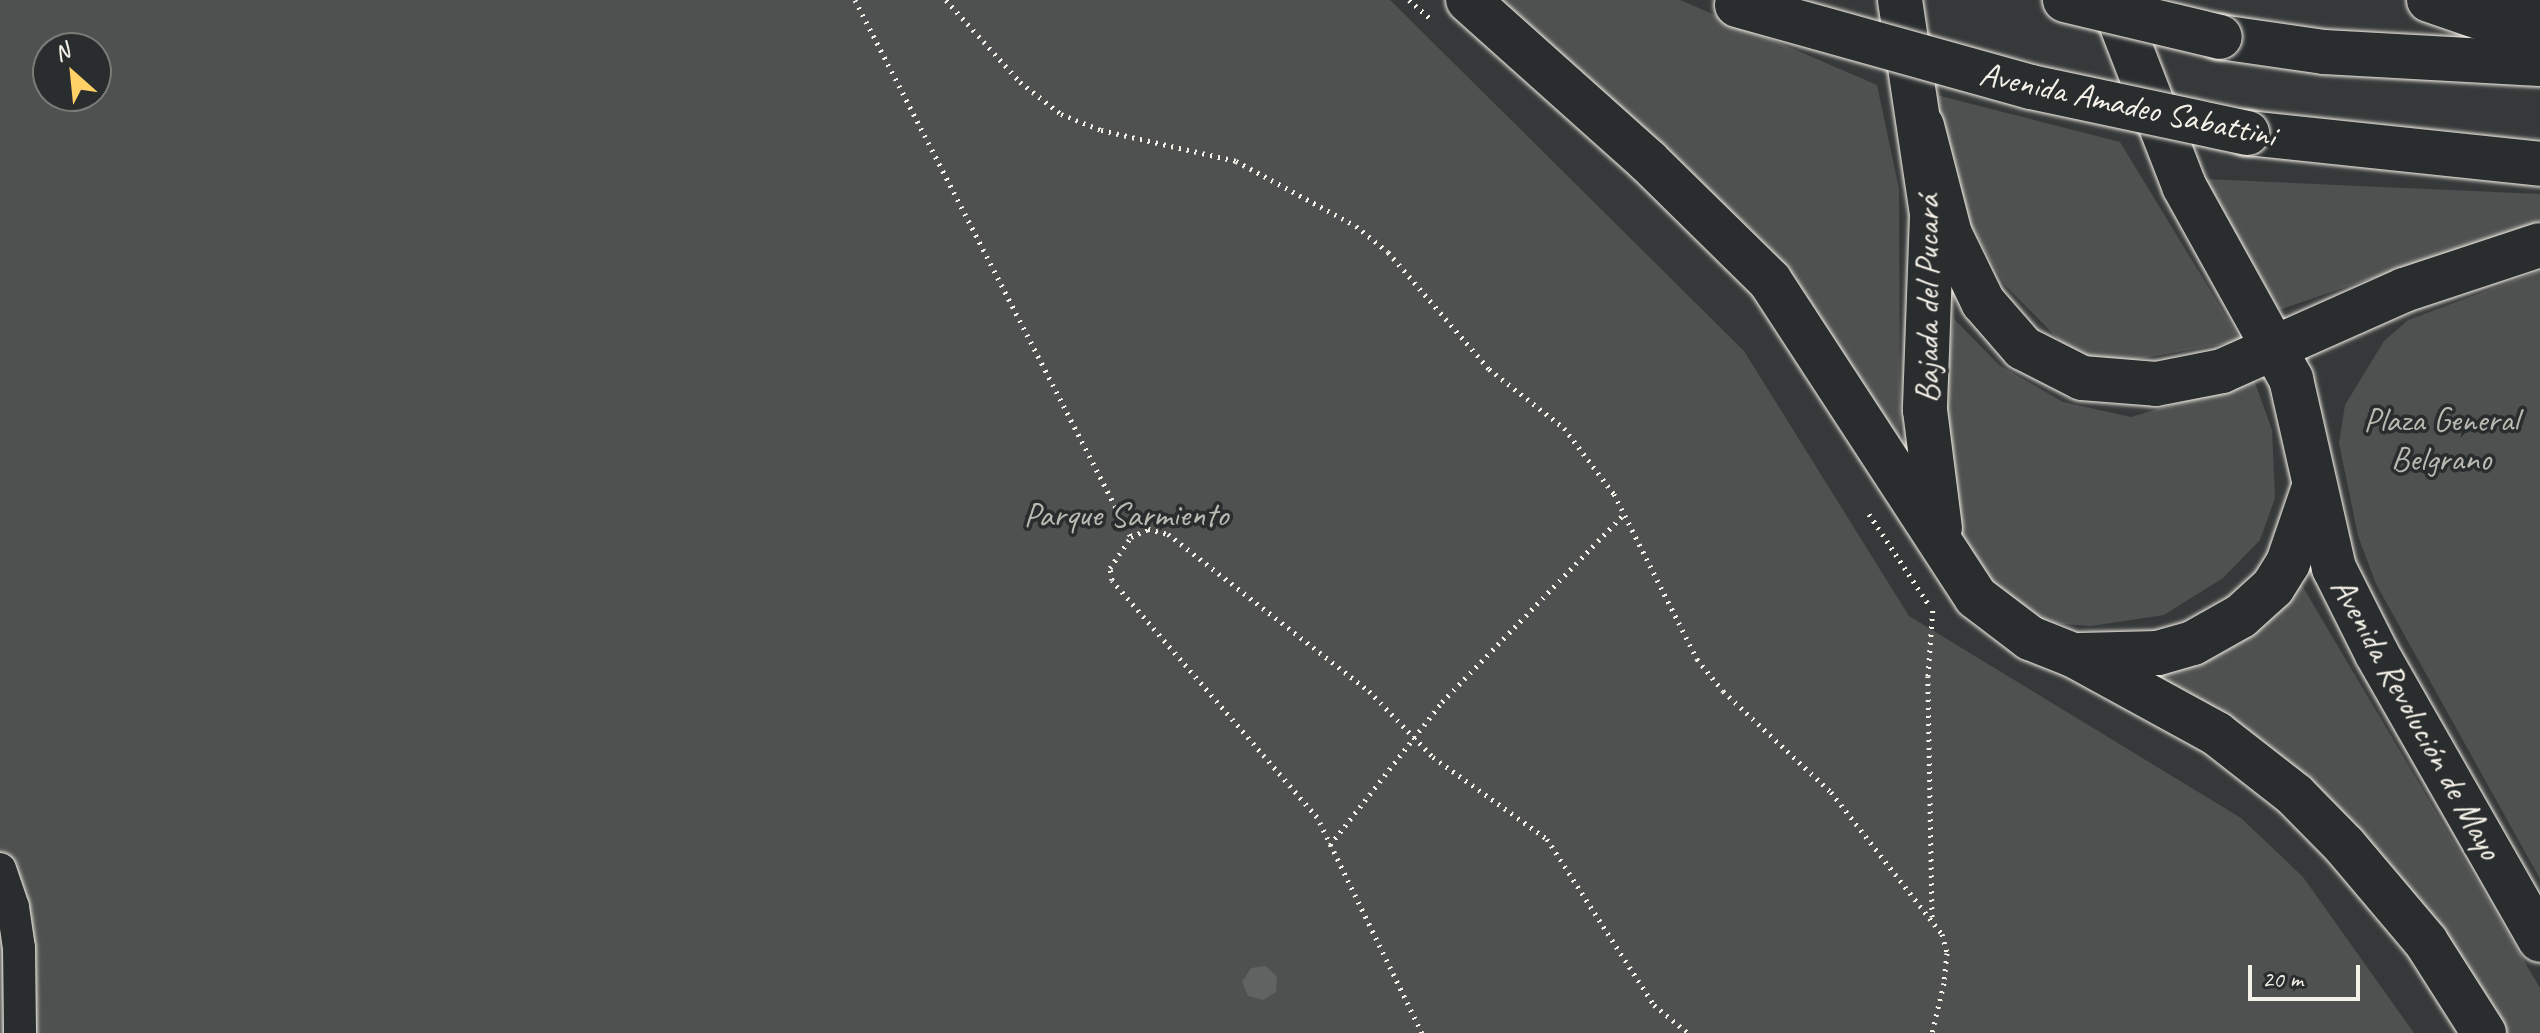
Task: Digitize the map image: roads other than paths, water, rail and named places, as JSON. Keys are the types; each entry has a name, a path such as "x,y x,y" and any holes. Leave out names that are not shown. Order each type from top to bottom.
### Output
{"main road":[{"path":"1468,0 1648,161 1770,281 1976,597 1998,618 2073,655 2217,734 2295,795 2345,846 2426,942 2484,1033"},
{"name":"Bajada del Pucará","path":"1900,0 1922,126 1933,240 1927,439 1944,550"},
{"path":"2065,0 2220,37 2324,52 2540,64"},
{"path":"2073,655 2158,653 2193,643 2241,616 2273,587 2288,563 2314,488 2303,414 2277,345 2184,186 2112,0"},
{"path":"2429,0 2540,38"},
{"name":"Avenida Amadeo Sabattini","path":"1731,3 2031,87 2247,133 2540,164"},
{"path":"1922,126 1950,234 1965,271 2008,335 2042,361 2082,378 2156,384 2222,371 2404,290 2540,245"},
{"name":"Avenida Revolución de Mayo","path":"2314,488 2334,568 2356,613 2540,940"}],"street":[{"path":"2500,0 2540,3"},
{"path":"0,869 13,907 19,948 20,1033"}],"park label":[{"name":"Plaza General Belgrano","path":"2441,438"},
{"name":"Parque Sarmiento","path":"1126,515"}]}
